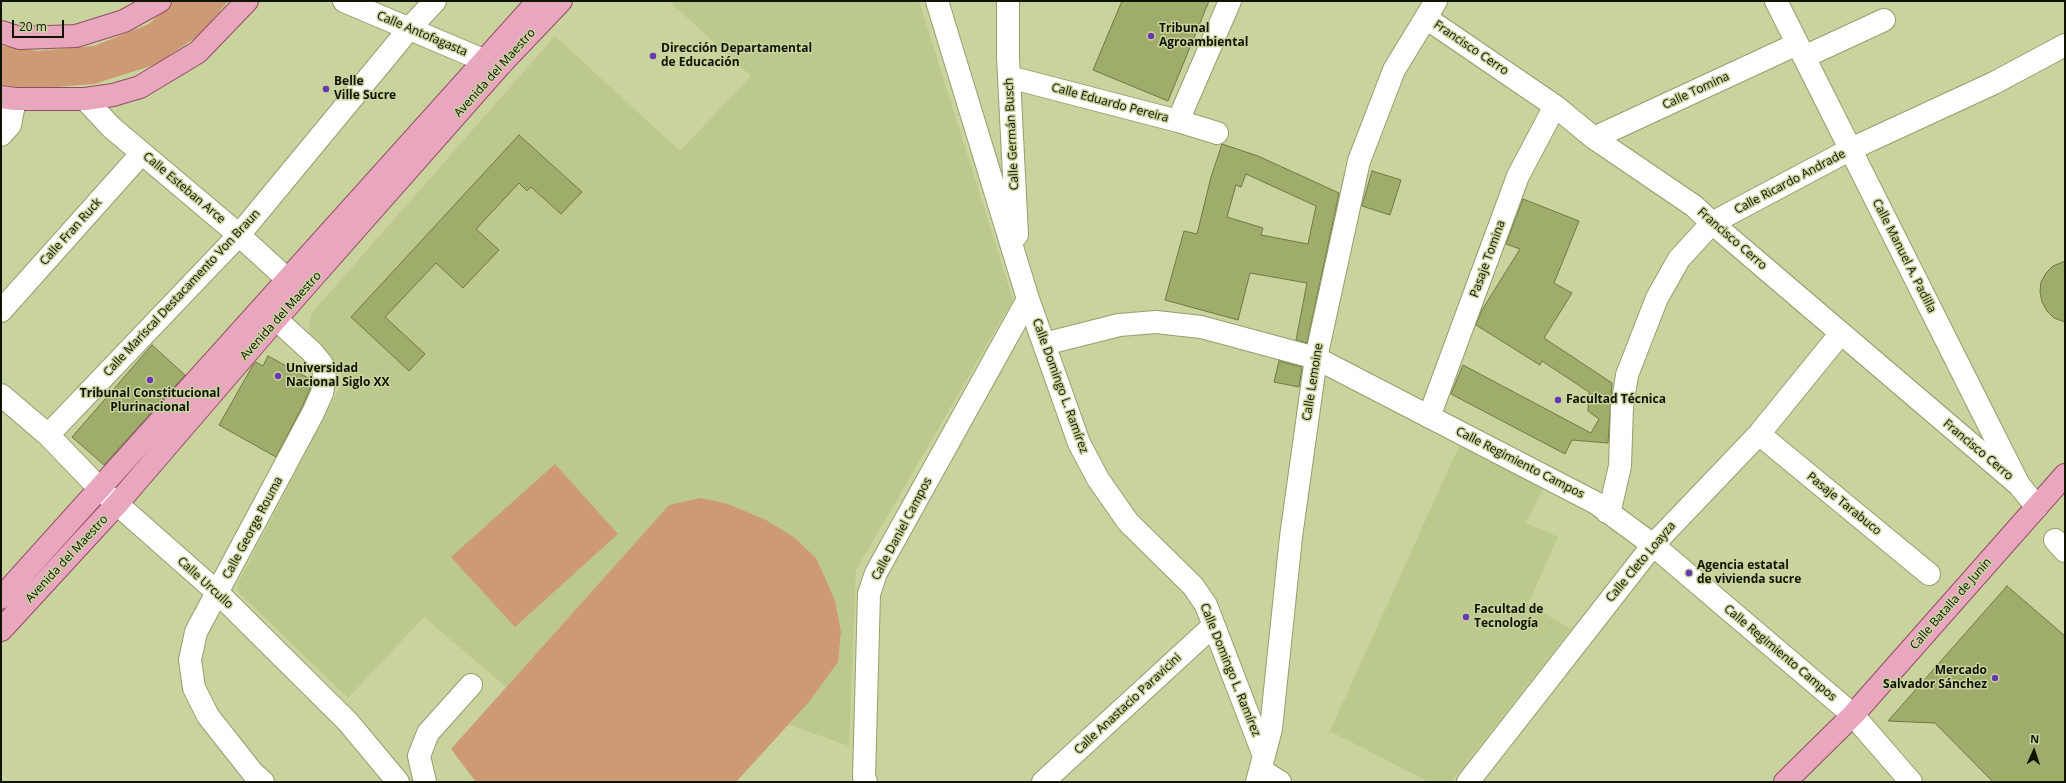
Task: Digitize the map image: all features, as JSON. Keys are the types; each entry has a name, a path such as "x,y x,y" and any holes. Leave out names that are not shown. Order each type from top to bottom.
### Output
{"main road":[{"path":"1,32 20,38 76,36 124,21 160,1"},
{"path":"8,98 85,99 114,95 140,86 198,52 247,1"},
{"name":"Avenida del Maestro","path":"1,598 99,488 295,284 492,62 538,1"},
{"name":"Avenida del Maestro","path":"492,62 561,1"},
{"name":"Avenida del Maestro","path":"1,630 117,504 276,319 295,284"},
{"name":"Calle Batalla de Junín","path":"1784,782 1853,715 2065,475"}],"street":[{"name":"Calle Antofagasta","path":"344,1 492,62"},
{"name":"Calle Mariscal Destacamento Von Braun","path":"48,435 239,235 409,29 435,1"},
{"name":"Calle Domingo L. Ramírez","path":"936,1 1028,299 1079,443 1098,479 1128,522 1194,586 1206,604 1260,769"},
{"name":"Calle Germán Busch","path":"1008,1 1009,77 1018,266"},
{"name":"Calle Eduardo Pereira","path":"1009,77 1178,121 1230,1"},
{"name":"Calle Manuel A. Padilla","path":"1776,1 2019,485 2037,507"},
{"name":"Francisco Cerro","path":"1431,9 1594,138 1694,206 2019,485"},
{"name":"Calle Lemoine","path":"1260,769 1271,729 1291,537 1316,358 1359,161 1394,70 1431,9"},
{"name":"Calle Tomina","path":"1594,138 1801,50 1884,20"},
{"name":"Calle Ricardo Andrade","path":"1607,512 1611,505 1620,466 1622,407 1627,375 1657,298 1679,259 1712,223 1851,149 1994,83 2065,45"},
{"path":"1,135 10,125 8,98"},
{"name":"Calle Esteban Arce","path":"85,99 111,127 295,284"},
{"name":"Pasaje Tomina","path":"1429,417 1518,176 1555,106"},
{"path":"1178,121 1217,133"},
{"name":"Calle Fran Ruck","path":"1,311 142,153"},
{"name":"Calle Daniel Campos","path":"866,782 864,777 869,594 876,573 1028,299"},
{"name":"Calle George Rouma","path":"254,779 208,716 194,688 190,660 196,632 218,593 322,393 325,377 322,364 312,352 276,319"},
{"name":"Calle Regimiento Campos","path":"1044,344 1119,325 1156,322 1201,327 1316,358 1596,503 1653,545 1853,715 1911,782"},
{"name":"Calle Cleto Loayza","path":"1468,782 1653,545 1759,434 1841,333"},
{"name":"Calle Urcullo","path":"1,394 48,435 99,488 218,593 348,722 398,782"},
{"name":"Pasaje Tarabuco","path":"1759,434 1929,574"},
{"name":"Calle Anastacio Paravicini","path":"1043,782 1213,626"},
{"path":"424,782 420,756 428,733 471,685"},
{"path":"1260,769 1280,782"}],"shaded area":[{"path":"174,1 228,1 202,33 157,64 94,84 28,89 1,84 1,46 37,51 94,46 149,24"},
{"path":"669,1 919,1 1013,300 856,570 849,746 789,725 809,702 838,662 841,632 835,600 816,558 795,538 669,505 506,687 424,617 348,698 238,592 238,583 344,379 309,332 311,314 555,36 680,151 751,76"},
{"name":"Facultad de Tecnología","path":"1460,444 1545,485 1526,523 1558,537 1528,604 1571,629 1451,782 1429,782 1330,731"},
{"path":"555,464 618,534 515,627 451,557"},
{"path":"700,498 728,504 766,520 795,538 816,558 835,600 841,632 838,662 809,702 736,782 476,782 451,749 669,505"}],"building":[{"name":"Tribunal Agroambiental","path":"1122,1 1209,1 1168,101 1093,70"},
{"path":"519,135 582,192 561,214 531,187 527,191 519,183 476,229 499,250 463,288 436,263 385,317 425,354 409,371 351,317"},
{"path":"1222,144 1258,156 1339,193 1307,343 1296,340 1307,283 1250,273 1238,320 1165,300 1184,231 1197,234 1211,177","holes":["1246,174 1316,206 1308,244 1261,235 1263,228 1227,217 1236,185 1241,187"]},
{"path":"1372,171 1401,180 1390,215 1362,206"},
{"path":"1523,199 1579,221 1554,283 1572,293 1544,338 1612,383 1608,443 1572,440 1565,454 1451,394 1463,365 1591,433 1599,419 1588,411 1589,392 1542,361 1540,365 1476,325 1482,310 1520,249 1506,244"},
{"path":"2065,261 2065,322 2054,318 2047,311 2042,302 2040,292 2041,282 2046,273 2053,266"},
{"path":"152,345 185,375 104,465 72,437"},
{"path":"268,356 312,380 310,389 302,407 276,457 219,425 253,365 256,362 263,366"},
{"path":"1279,361 1302,367 1299,387 1274,382"},
{"name":"Mercado Salvador Sánchez","path":"2007,586 2065,636 2065,782 1993,782 1935,723 1888,721"}],"place":[{"name":"Tribunal Agroambiental","path":"1151,36"},
{"name":"Dirección Departamental de Educación","path":"653,56"},
{"name":"Belle Ville Sucre","path":"326,89"},
{"name":"Universidad Nacional Siglo XX","path":"278,376"},
{"name":"Tribunal Constitucional Plurinacional","path":"150,380"},
{"name":"Facultad Técnica","path":"1558,400"},
{"name":"Agencia estatal de vivienda sucre","path":"1689,573"},
{"name":"Facultad de Tecnología","path":"1466,617"},
{"name":"Mercado Salvador Sánchez","path":"1995,678"}]}
